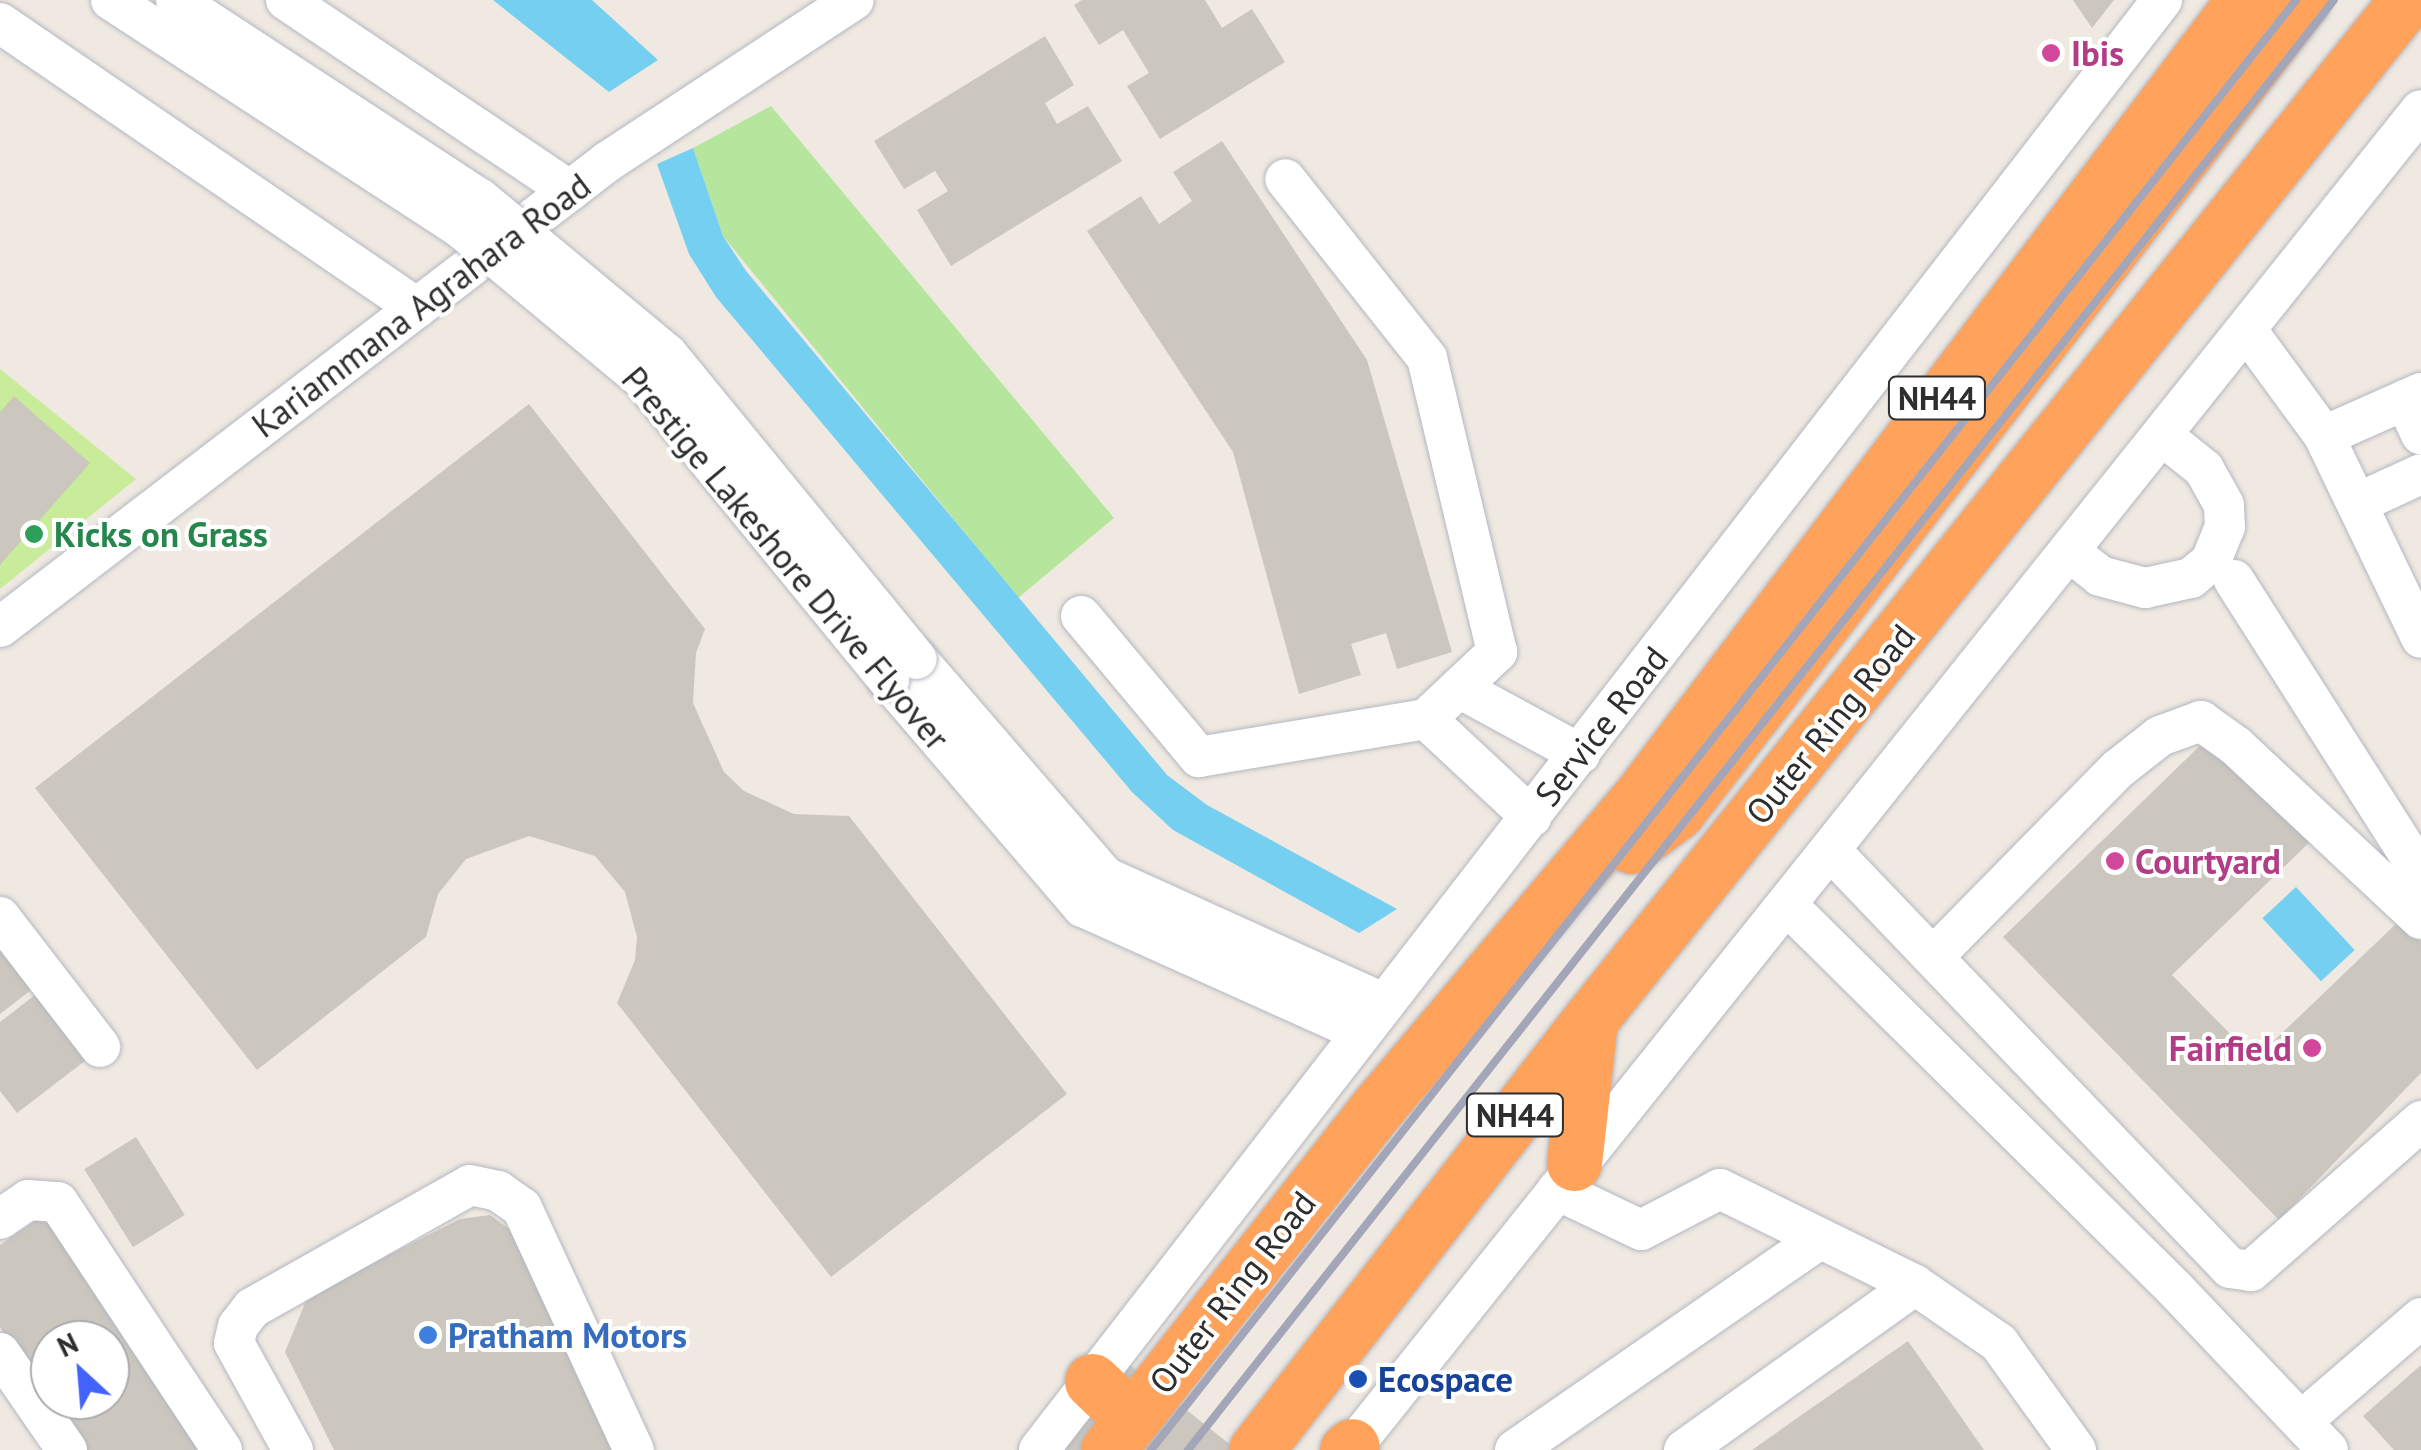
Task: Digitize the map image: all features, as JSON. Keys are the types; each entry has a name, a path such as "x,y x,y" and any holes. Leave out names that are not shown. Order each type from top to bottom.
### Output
{"highway":[{"name":"Outer Ring Road","path":"1120,1435 1378,1107 1553,904 2244,0"},
{"path":"1553,904 1676,812 2303,0"},
{"name":"Outer Ring Road","path":"1256,1450 1590,1020 2407,0"},
{"path":"1565,1177 1590,1020"},
{"path":"1092,1380 1120,1435"}],"street":[{"name":"Prestige Lakeshore Drive Flyover","path":"112,0 458,226 642,379 903,670 1105,877 1372,1018"},
{"name":"Prestige Lakeshore Drive Flyover","path":"176,0 479,198 667,354 903,670"},
{"path":"286,0 570,190"},
{"name":"Kariammana Agrahara Road","path":"0,627 608,162 854,0"},
{"name":"Service Road","path":"1039,1450 2162,0"},
{"path":"2,24 417,308"},
{"path":"1350,1449 1565,1177 1834,852 2421,110"},
{"path":"1082,616 1199,757 1426,719 1497,652 1427,358 1284,179"},
{"path":"2248,332 2324,436 2421,638"},
{"path":"2324,436 2416,409"},
{"path":"2164,436 2204,469 2224,505 2225,572 2421,872"},
{"path":"2358,503 2421,474"},
{"path":"2070,553 2100,576 2145,588 2225,572"},
{"path":"1459,688 1580,754"},
{"path":"1426,719 1531,816"},
{"path":"1933,956 2118,769 2160,736 2201,721 2236,746 2421,919"},
{"path":"1834,852 2230,1268 2251,1270 2421,1121"},
{"path":"1788,906 1837,949 2315,1435 2421,1318"},
{"path":"0,917 100,1048"},
{"path":"1565,1177 1642,1230 1720,1189 1915,1284 2000,1344 2076,1450"},
{"path":"294,1450 234,1343 238,1326 252,1308 470,1185 498,1191 522,1208 634,1450"},
{"path":"0,1219 28,1200 58,1202 222,1450"},
{"path":"1515,1450 1818,1240"},
{"path":"1684,1450 1915,1284"},
{"path":"0,1352 66,1450"}],"green space":[{"path":"771,106 1114,518 1018,598 723,236 693,148"},
{"name":"Kicks on Grass","path":"0,369 136,479 0,589"}],"water":[{"path":"493,0 592,0 658,60 609,92"},
{"path":"693,148 723,236 746,271 1167,775 1207,805 1397,909 1359,933 1173,830 1132,792 716,297 689,254 657,164"},
{"path":"2296,887 2355,950 2321,981 2262,918"}],"building":[{"path":"1082,0 1205,0 1222,28 1252,9 1285,62 1160,139 1127,86 1149,73 1123,30 1099,45 1074,5"},
{"path":"2073,0 2114,0 2092,28"},
{"path":"1045,36 1074,85 1045,103 1057,124 1088,106 1122,161 951,266 917,210 948,191 935,171 904,189 874,141"},
{"path":"1222,141 1367,360 1452,652 1397,669 1386,633 1351,644 1361,675 1299,694 1233,452 1087,231 1141,196 1159,224 1192,201 1173,172"},
{"path":"14,396 90,463 0,565 0,412"},
{"path":"529,404 705,629 696,653 693,703 724,772 744,791 794,814 849,816 1067,1094 831,1277 617,1003 635,960 637,937 625,892 595,856 529,836 466,859 438,894 426,937 257,1070 35,788"},
{"path":"2213,733 2315,837 2172,975 2255,1059 2401,919 2421,941 2421,1073 2279,1220 2003,937"},
{"path":"0,941 40,983 0,1014"},
{"path":"44,988 94,1054 17,1113 0,1091 0,1022"},
{"path":"136,1137 185,1215 133,1247 84,1169"},
{"path":"44,1215 115,1320 30,1320 30,1371 0,1327 0,1245"},
{"name":"Pratham Motors","path":"490,1215 517,1235 622,1450 334,1450 285,1352 308,1296 460,1219"},
{"path":"1908,1341 1984,1450 1752,1450 1800,1416"},
{"path":"130,1343 202,1450 83,1450 63,1420 130,1420"},
{"path":"1116,1354 1237,1450 1039,1450"},
{"path":"2421,1365 2421,1450 2394,1450 2363,1416"}],"railway":[{"path":"1151,1450 2296,0"},
{"path":"1188,1450 2334,0"}],"place":[{"name":"Ibis","path":"2051,53"},
{"name":"Kicks on Grass","path":"34,534"},
{"name":"Courtyard","path":"2115,861"},
{"name":"Fairfield","path":"2312,1048"},
{"name":"Pratham Motors","path":"428,1335"},
{"name":"Ecospace","path":"1358,1379"}]}
